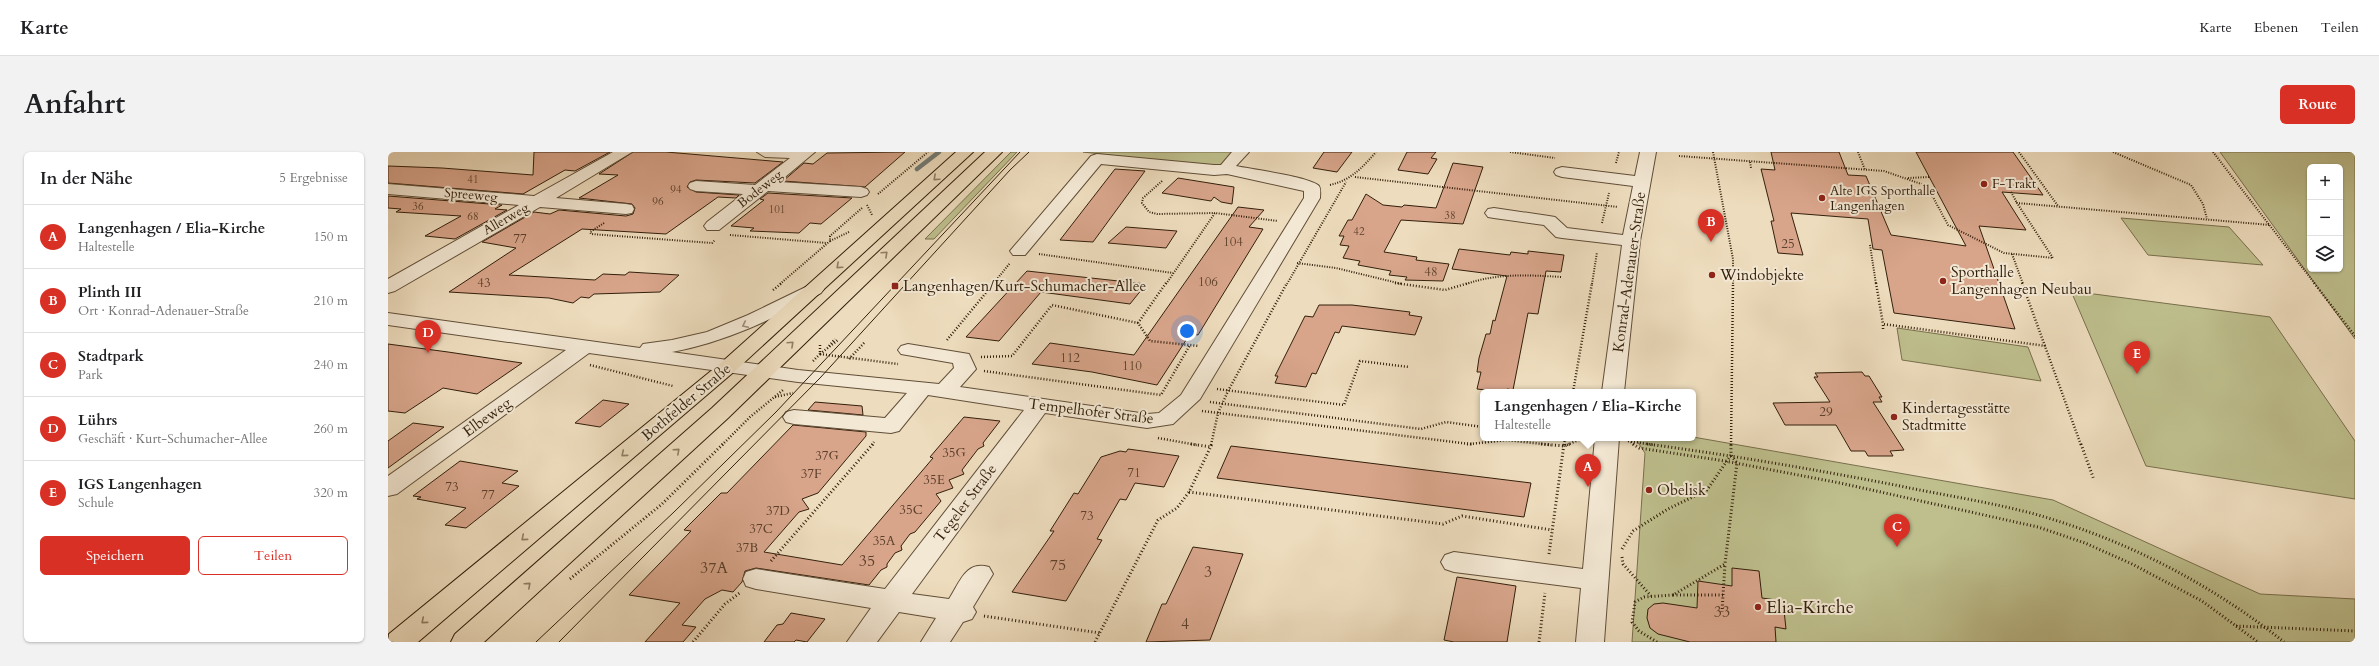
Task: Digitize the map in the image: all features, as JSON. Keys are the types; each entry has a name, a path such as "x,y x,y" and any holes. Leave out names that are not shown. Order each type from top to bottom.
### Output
{"main road":[{"name":"Bothfelder Straße","path":"399,642 729,366 965,152"},
{"name":"Bothfelder Straße","path":"465,642 720,413 994,152"}],"street":[{"name":"Allerweg","path":"388,287 624,152"},
{"path":"765,152 806,153"},
{"path":"1019,251 1098,159 1214,170 1227,169 1229,163 1241,152"},
{"name":"Konrad-Adenauer-Straße","path":"1613,389 1631,244 1641,182 1648,152"},
{"name":"Bodeweg","path":"718,233 761,188 806,153"},
{"path":"1562,165 1612,178 1641,182"},
{"name":"Tempelhofer Straße","path":"608,349 763,371 799,384 934,390 1147,421 1165,419 1189,399 1312,198 1312,188 1299,183 1227,169"},
{"path":"696,186 761,188 868,197"},
{"name":"Spreeweg","path":"388,188 626,209"},
{"path":"1494,213 1549,221 1562,232 1599,240 1631,244"},
{"path":"1563,239 1599,240"},
{"path":"388,320 608,349 657,348 694,342 737,328 816,287"},
{"name":"Elbeweg","path":"388,488 585,346"},
{"path":"905,357 964,363"},
{"path":"794,417 891,426 964,363"},
{"name":"Tegeler Straße","path":"861,642 1039,405"},
{"path":"1590,642 1595,580 1619,441"},
{"path":"1454,562 1595,580"},
{"path":"935,642 965,613 980,574"},
{"path":"756,579 965,613"}],"path":[{"path":"769,293 828,243 830,236 868,197 928,152"},
{"path":"1095,642 1158,520 1176,508 1189,492 1211,447 1218,413 1222,403 1298,264 1346,182 1355,177 1376,152"},
{"path":"1510,152 1562,165"},
{"path":"1574,389 1599,240 1619,152"},
{"path":"1713,152 1733,259 1731,455 1737,463 1725,564 1722,612"},
{"path":"1858,152 1865,170"},
{"path":"2019,152 2058,207"},
{"path":"2113,152 2191,185 2203,204 2207,220"},
{"path":"2213,152 2355,336"},
{"path":"1679,156 1714,160 1884,171 1927,186 1948,225 2004,253 2053,258 2010,192"},
{"path":"1750,162 1751,168"},
{"path":"1180,167 1146,194 1142,203 1146,209 1157,214 1215,214 1296,223"},
{"path":"1906,178 1929,176"},
{"path":"1355,177 1637,208"},
{"path":"2018,203 2270,225"},
{"path":"626,209 590,232 590,234 712,243 718,233 828,243"},
{"path":"1138,323 1215,214"},
{"path":"1870,245 1884,324 1883,329"},
{"path":"1173,273 1019,251 940,348 964,363 1161,395 1190,345"},
{"path":"2012,254 2094,480"},
{"path":"1274,261 1336,268 1391,282 1445,290 1487,277 1517,274 1562,278"},
{"path":"964,363 1012,356 1052,305 1138,323 1150,341 1220,349"},
{"path":"1884,324 2046,346"},
{"path":"820,338 820,354"},
{"path":"567,582 662,504 750,417 775,398 799,384 820,354 837,340"},
{"path":"848,359 863,342"},
{"path":"820,354 848,359 905,357"},
{"path":"1197,386 1344,405 1360,361 1409,367"},
{"path":"775,398 799,384"},
{"path":"1222,403 1421,429 1446,422 1480,427"},
{"path":"1218,413 1470,444 1497,441"},
{"path":"693,642 725,604 756,579 880,435 891,426"},
{"path":"1516,441 1564,446 1576,441"},
{"path":"1539,642 1552,530 1565,441"},
{"path":"1622,441 1639,448 1737,463 1840,483 2038,527 2085,543 2132,564 2202,601 2258,642"},
{"path":"1626,441 1731,455 1850,476 2038,516 2082,530 2151,559 2210,589 2266,627 2284,642"},
{"path":"1651,596 1623,564 1621,552 1625,542 1634,531 1668,509 1707,490 1725,461 1731,455"},
{"path":"1189,492 1443,524 1462,516 1552,530"},
{"path":"1672,595 1725,564"},
{"path":"1657,642 1650,641 1632,622 1635,602 1644,597 1651,596 1724,595"},
{"path":"965,613 1100,633"},
{"path":"2236,626 2355,631"}],"green space":[{"path":"1011,152 1017,152 934,239 925,239"},
{"path":"1083,152 1236,152 1219,168"},
{"path":"2220,152 2355,152 2355,339"},
{"path":"2121,218 2229,227 2263,265 2148,255"},
{"path":"2071,291 2270,317 2355,441 2355,499 2146,466"},
{"path":"1897,328 2028,347 2041,381 1902,360"},
{"path":"1696,438 2053,500 2260,594 2355,599 2355,642 1632,642 1645,453 1637,441 1696,441"}],"building":[{"path":"534,152 610,152 575,171 565,170 523,194 388,183 388,166 442,168 533,175"},
{"path":"633,152 666,152 783,162 755,183 696,180 690,182 687,187 696,192 739,195 736,198 718,197 666,234 582,229 509,275 595,280 603,274 625,275 629,272 679,275 660,292 594,294 589,298 581,297 573,303 549,298 449,292 516,248 482,242 534,212 550,214 559,210 626,216 633,214 635,208 632,204 579,198 618,175 599,174"},
{"path":"905,152 865,187 783,181 804,163 813,164 827,153"},
{"path":"1324,152 1352,152 1337,172 1313,168"},
{"path":"1407,152 1436,152 1431,158 1437,159 1428,174 1398,170"},
{"path":"1771,152 1839,152 1848,175 1866,176 1891,235 1966,246 1916,152 2013,152 2043,195 2002,192 2026,230 1979,226 2015,329 1894,313 1882,250 1873,249 1868,219 1791,213 1803,255 1778,253 1771,221 1774,221 1761,169 1775,170"},
{"path":"1453,163 1483,167 1463,224 1401,220 1384,252 1417,257 1416,260 1449,264 1443,281 1405,280 1407,277 1389,275 1391,271 1358,265 1360,261 1343,258 1349,246 1340,245 1344,236 1339,236 1348,220 1352,220 1366,194 1383,205 1436,208"},
{"path":"1115,169 1145,171 1093,242 1060,240"},
{"path":"1178,178 1234,187 1232,204 1221,202 1214,197 1211,201 1162,193"},
{"path":"768,193 852,198 821,224 810,223 799,233 750,231 754,228 731,226 764,200 760,199"},
{"path":"388,196 502,205 495,209 507,210 455,239 425,236 461,216 396,212 401,209 388,208"},
{"path":"1238,207 1264,210 1249,227 1263,229 1198,335 1190,334 1157,385 1092,372 1032,364 1050,343 1134,355"},
{"path":"1126,227 1177,231 1166,248 1108,243"},
{"path":"1459,249 1510,255 1511,252 1528,254 1528,251 1564,255 1561,272 1546,271 1538,314 1528,313 1513,389 1477,389 1481,372 1477,372 1479,358 1486,334 1490,334 1493,320 1495,321 1507,276 1452,269"},
{"path":"1027,271 1146,284 1130,304 1041,292 999,341 966,337"},
{"path":"1319,305 1352,305 1410,312 1409,315 1422,317 1415,335 1342,326 1339,333 1335,332 1316,374 1312,373 1306,387 1275,383 1278,376 1275,376 1305,316 1313,317"},
{"path":"388,344 522,363 477,394 443,388 405,413 388,411"},
{"path":"1862,372 1865,376 1869,376 1882,397 1879,397 1882,402 1873,402 1904,450 1890,451 1893,456 1868,456 1865,451 1851,451 1836,425 1785,425 1773,403 1830,402 1814,377 1818,377 1815,373"},
{"path":"603,400 629,404 600,427 575,423"},
{"path":"815,402 862,406 863,415 808,410"},
{"path":"964,417 1000,421 983,443 984,446 978,449 962,470 964,474 949,480 953,488 936,494 941,501 915,532 910,534 901,546 902,550 895,553 887,564 887,567 881,570 869,585 756,568 745,571 742,582 733,592 722,590 705,599 682,625 696,627 683,642 645,642 680,603 629,595 691,531 684,530 721,493 727,493 793,425 866,432 866,436 818,493 802,499 809,509 799,512 764,552 842,565 933,458 930,457"},
{"path":"413,423 444,427 388,468 388,441"},
{"path":"1231,446 1531,483 1524,517 1217,478"},
{"path":"1128,449 1179,456 1164,487 1135,483 1126,500 1120,499 1097,539 1102,540 1066,601 1012,592 1054,531 1050,531 1074,493 1078,494 1101,457 1120,451 1126,452"},
{"path":"460,461 518,471 502,483 519,486 466,528 445,525 466,508 417,499 421,497 413,496"},
{"path":"1193,547 1243,554 1210,640 1146,642 1162,604 1166,604"},
{"name":"Elia-Kirche","path":"1732,568 1759,571 1762,598 1783,601 1786,629 1775,627 1776,642 1690,642 1658,634 1650,628 1647,618 1648,609 1654,604 1663,603 1697,608 1698,581 1732,586"},
{"path":"1457,577 1516,586 1507,642 1454,642 1444,640"},
{"path":"791,613 825,619 807,642 796,640 794,642 764,642 777,625 783,624"}],"waterway":[{"path":"917,169 939,152"}],"tram line":[{"path":"536,642 674,512 776,412 1020,152"},
{"path":"559,642 820,378 1010,170 1029,152"}],"place":[{"name":"F-Trakt","path":"1984,184"},
{"name":"Alte IGS Sporthalle Langenhagen","path":"1822,198"},
{"name":"Plinth III","path":"1711,242"},
{"name":"Windobjekte","path":"1712,275"},
{"name":"Sporthalle Langenhagen Neubau","path":"1943,281"},
{"name":"Langenhagen/Kurt-Schumacher-Allee","path":"895,286"},
{"name":"Lührs","path":"428,353"},
{"name":"IGS Langenhagen","path":"2137,374"},
{"name":"Kindertagesstätte Stadtmitte","path":"1894,417"},
{"name":"Langenhagen / Elia-Kirche","path":"1588,487"},
{"name":"Obelisk","path":"1649,490"},
{"name":"Stadtpark","path":"1897,547"},
{"name":"Elia-Kirche","path":"1758,607"}]}
